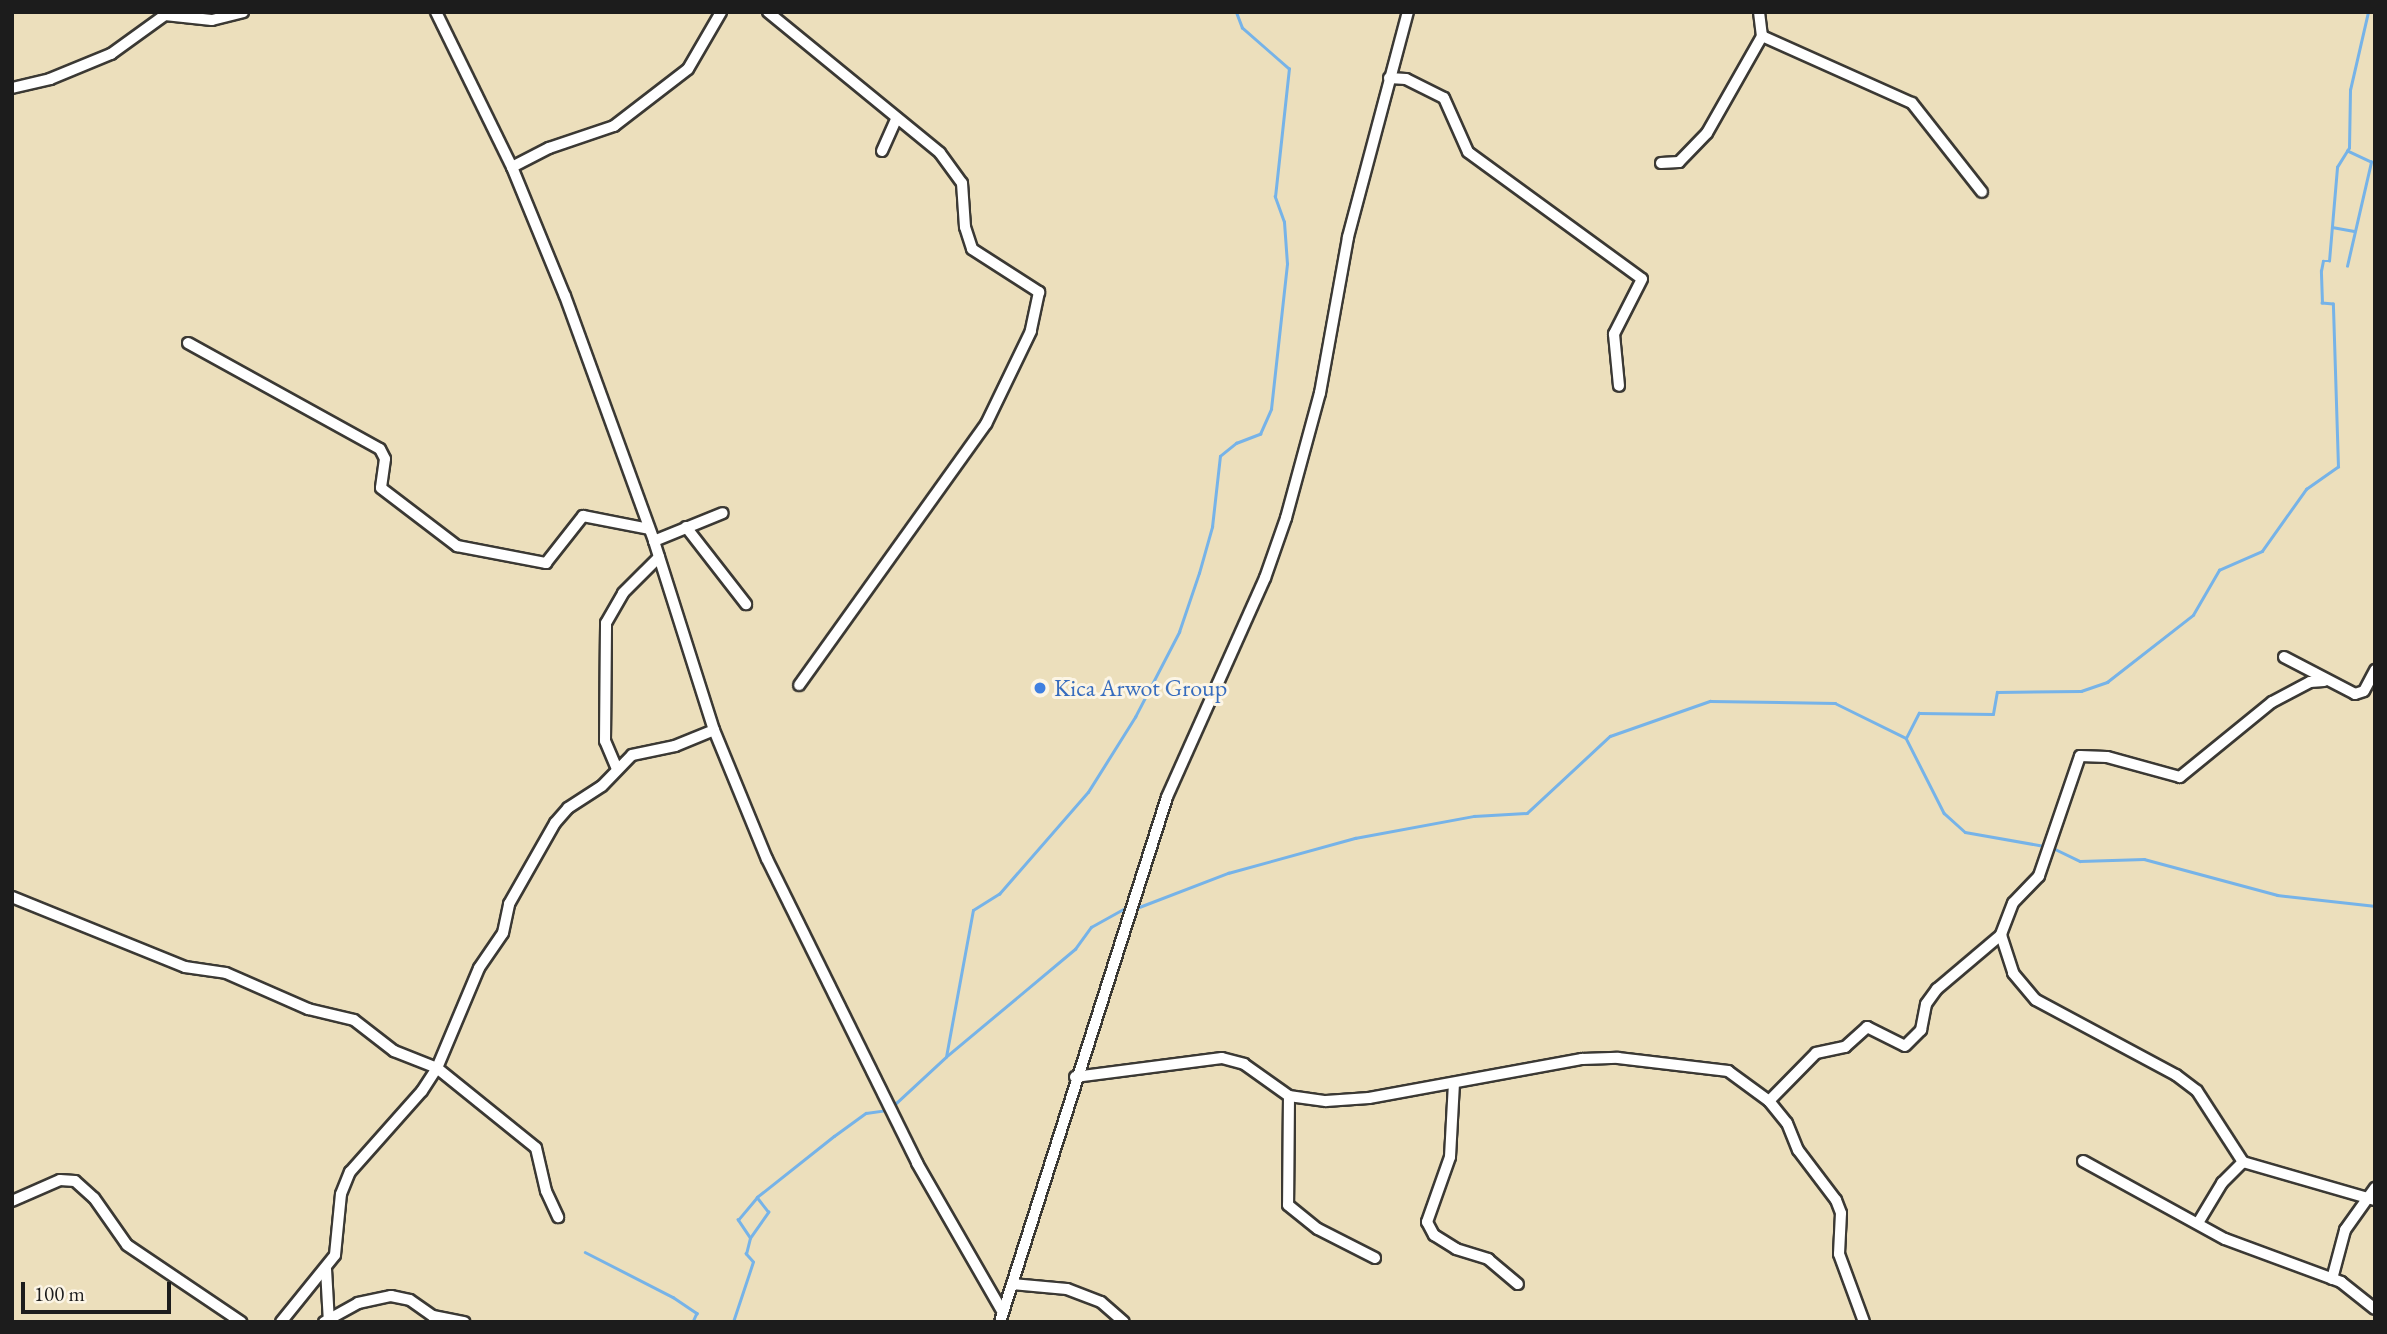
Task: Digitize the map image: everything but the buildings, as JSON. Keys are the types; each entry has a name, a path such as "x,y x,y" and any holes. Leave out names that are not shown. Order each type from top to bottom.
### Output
{"street":[{"path":"12,88 50,79 111,54 166,14 212,20 243,12"},
{"path":"436,12 512,167 565,296 654,541 713,730 767,859 917,1163 1001,1316"},
{"path":"512,167 624,120 688,69 721,12"},
{"path":"768,12 940,153 958,175 972,249 1039,292 1031,331 986,424 799,685"},
{"path":"1001,1316 1075,1077 1167,797 1265,578 1286,518 1320,393 1348,237 1408,12"},
{"path":"1661,163 1679,162 1707,133 1762,36 1759,12"},
{"path":"1762,36 1912,103 1982,192"},
{"path":"1389,78 1419,83 1444,98 1468,152 1642,279 1615,334 1619,386"},
{"path":"882,150 897,118"},
{"path":"188,343 380,449 385,459 381,488 460,547 546,563 583,516 649,529"},
{"path":"654,541 723,513"},
{"path":"686,527 746,604"},
{"path":"617,769 605,741 604,631 623,593 659,557"},
{"path":"2284,657 2324,681 2355,694 2364,691 2375,670"},
{"path":"1769,1101 1815,1054 1845,1047 1867,1027 1905,1046 1921,1030 1926,1004 1937,989 2001,935 2013,903 2039,876 2080,756 2107,757 2180,777 2272,702 2311,682 2324,681"},
{"path":"281,1322 326,1269 338,1248 341,1194 350,1171 422,1091 437,1068 478,968 503,933 509,904 555,822 568,808 602,786 636,753 675,746 713,730"},
{"path":"12,897 185,967 226,972 308,1009 354,1020 394,1051 437,1068 536,1148 558,1217"},
{"path":"2001,935 2012,973 2036,1000 2176,1075 2197,1091 2243,1162 2372,1195 2345,1230 2332,1279"},
{"path":"1075,1077 1222,1058 1244,1063 1289,1096 1326,1101 1358,1099 1454,1083 1554,1061 1618,1058 1728,1071 1769,1101 1787,1123 1798,1150 1836,1200 1841,1213 1841,1264 1864,1322"},
{"path":"1454,1083 1450,1157 1427,1222 1445,1243 1488,1259 1518,1284"},
{"path":"1289,1096 1292,1131 1287,1205 1318,1229 1375,1258"},
{"path":"2083,1161 2225,1239 2332,1279 2375,1309"},
{"path":"2199,1223 2222,1183 2243,1162"},
{"path":"12,1201 60,1180 75,1181 94,1198 127,1245 241,1322"},
{"path":"326,1269 327,1321 358,1303 391,1296 410,1300 433,1316 464,1321"},
{"path":"1012,1284 1067,1289 1101,1302 1124,1322"}],"waterway":[{"path":"893,1106 946,1057 973,910 999,894 1088,792 1135,717 1179,632 1199,573 1212,527 1220,456 1236,443 1260,434 1271,409 1287,264 1284,222 1275,197 1289,69 1242,28 1236,12"},
{"path":"1134,909 1228,873 1355,838 1474,816 1527,813 1610,736 1710,701 1835,703 1906,738 1919,713 1993,714 1997,692 2081,691 2107,682 2193,615 2219,570 2262,551 2306,489 2338,467 2333,304 2322,303 2321,271 2323,261 2329,261 2337,167 2349,148 2350,90 2368,12"},
{"path":"2347,151 2371,162 2347,266"},
{"path":"2332,227 2354,231"},
{"path":"1906,738 1944,813 1965,832 2044,846"},
{"path":"2051,847 2080,861 2144,859 2277,895 2375,906"},
{"path":"947,1056 1075,949 1091,927 1123,909"},
{"path":"733,1322 753,1262 746,1254 750,1238 738,1220 757,1197 834,1136 866,1113 888,1110"},
{"path":"750,1238 768,1212 757,1198"},
{"path":"585,1252 673,1297 697,1313 693,1322"}],"place":[{"name":"Kica Arwot Group","path":"1040,688"}]}
